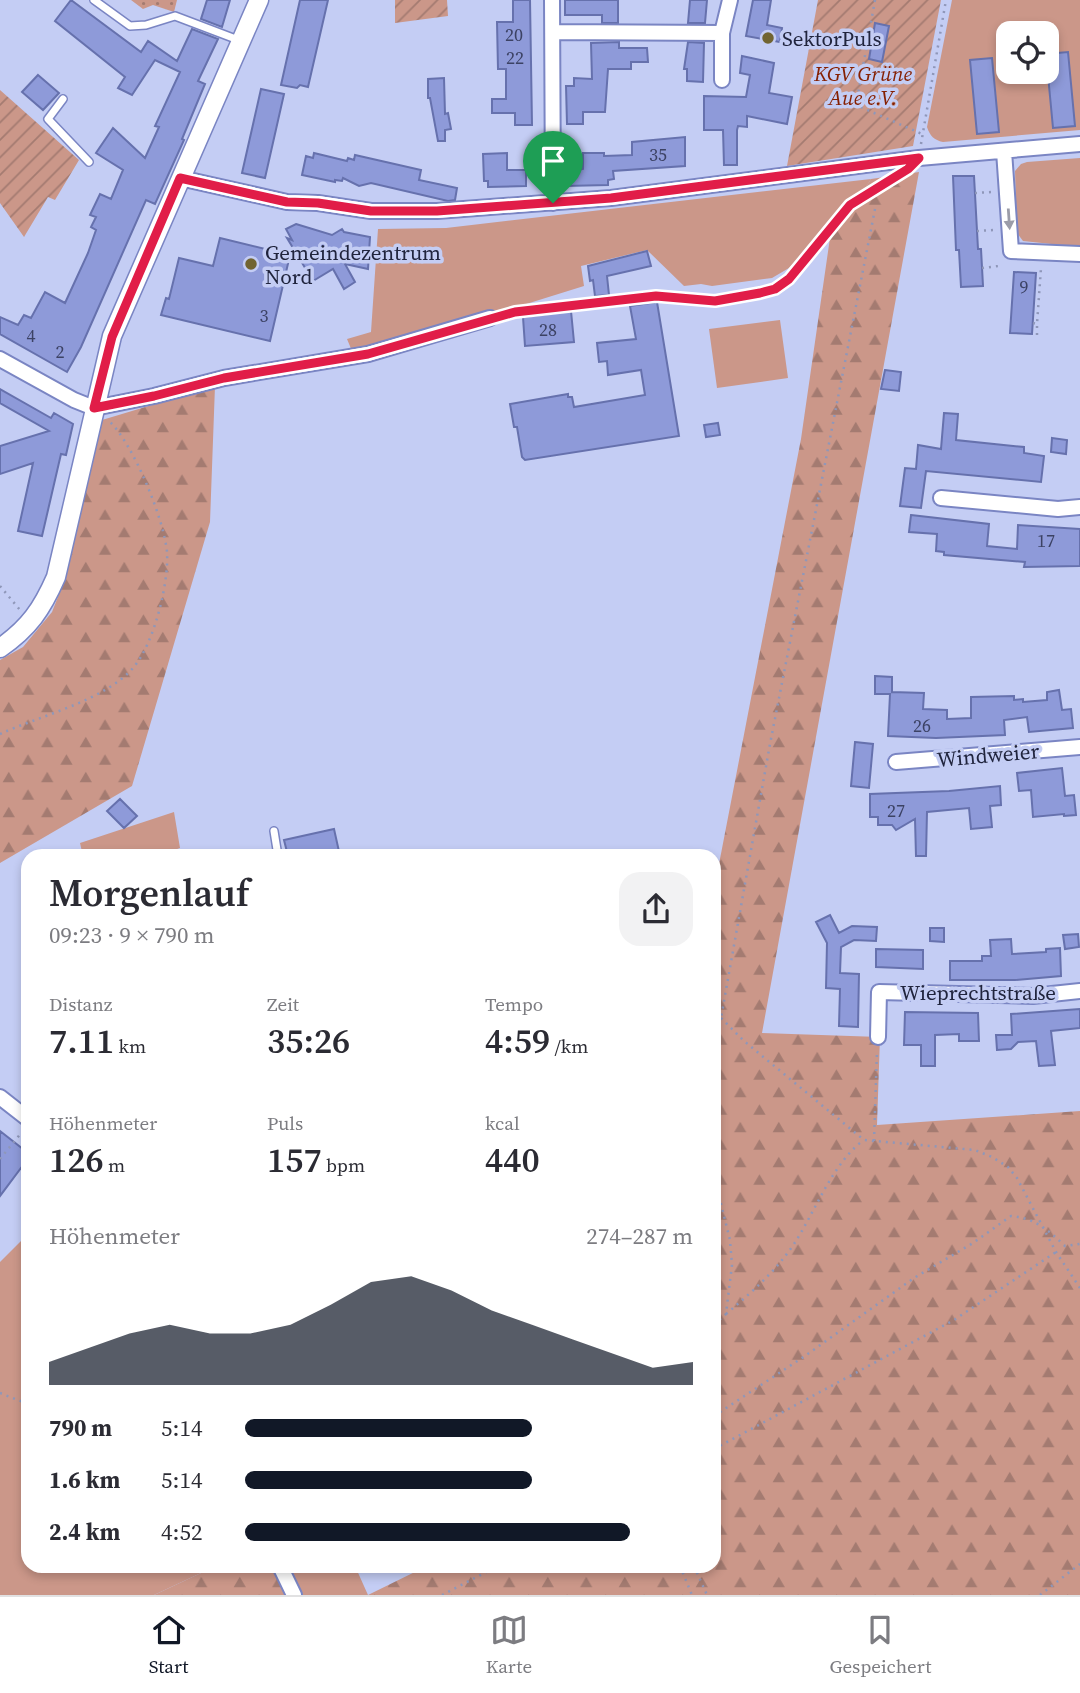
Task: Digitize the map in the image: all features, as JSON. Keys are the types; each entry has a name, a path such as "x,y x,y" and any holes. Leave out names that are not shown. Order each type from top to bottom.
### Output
{"street":[{"path":"0,648 13,639 42,608 56,578 112,337 259,0"},
{"path":"552,0 553,203"},
{"path":"722,80 722,33 730,0"},
{"path":"553,32 722,33"},
{"path":"180,178 287,202 318,203 371,211 450,211 720,185 919,158 1080,144"},
{"path":"1004,151 1011,251 1080,254"},
{"path":"0,359 74,400 94,408 224,378 368,354 490,318"},
{"path":"941,498 1058,509 1080,507"},
{"name":"Windweier","path":"897,762 1080,747"},
{"name":"Wieprechtstraße","path":"878,1037 878,992 1033,996 1080,991"},
{"path":"0,1097 21,1115"},
{"path":"283,1573 294,1595"}],"lane":[{"path":"94,0 130,26 146,25 175,16 241,41"},
{"path":"63,99 48,119 89,162"},
{"path":"490,318 526,310 656,296 715,301 775,289 789,279 850,205 908,169 919,158"},
{"path":"274,831 277,849"}],"path":[{"path":"875,0 856,105 922,134"},
{"path":"919,158 946,0"},
{"path":"721,1013 770,744 874,219 877,187"},
{"path":"982,268 999,266 1011,251"},
{"path":"1037,335 1035,323 1042,252"},
{"path":"0,734 94,696 125,675 134,668 144,652 157,619 167,564 160,523 128,448 114,426 94,408"},
{"path":"0,586 29,622"},
{"path":"721,1019 864,1140 959,1147 992,1157 1008,1167 1017,1178 1056,1252 1080,1288"},
{"path":"874,1142 878,1037"},
{"path":"0,1160 21,1131"},
{"path":"721,1319 777,1266 795,1242 846,1157 864,1140"},
{"path":"721,1204 730,1240 732,1265 726,1314"},
{"path":"721,1411 805,1356 894,1291 973,1243 1011,1216 1025,1217 1042,1225 1065,1246 1080,1244"},
{"path":"721,1446 954,1320 1056,1252"},
{"path":"0,1393 21,1401"},
{"path":"1040,1595 1080,1564"},
{"path":"442,1595 484,1573"},
{"path":"683,1573 692,1595"},
{"path":"697,1573 706,1595"}],"green space":[{"path":"131,0 177,0 174,12 153,5 143,9"},
{"path":"395,0 447,0 448,16 395,23"},
{"name":"KGV Grüne Aue e.V.","path":"818,0 941,0 913,146 787,166"},
{"path":"952,0 1080,0 1080,130 943,142 930,133 927,127"},
{"path":"0,90 79,160 55,200 48,197 24,237 0,203"},
{"path":"1080,158 1080,247 1023,241 1017,233 1015,171 1027,162"},
{"path":"919,172 762,1033 880,1037 877,1125 1080,1111 1080,1595 368,1595 413,1573 721,1573 721,854 801,439 833,217 865,188 871,179"},
{"path":"871,179 866,187 824,226 789,268 772,278 712,286 684,286 647,250 581,266 584,286 523,305 352,351 347,339 371,332 378,229 446,228"},
{"path":"780,320 788,378 717,388 709,329"},
{"path":"215,386 210,522 132,786 0,863 0,660 23,647 52,612 65,579 102,420"},
{"path":"174,812 180,848 81,849 80,843"},
{"path":"21,1241 21,1573 201,1573 154,1595 0,1595 0,1262"},
{"path":"201,1573 278,1573 289,1595 154,1595"},
{"path":"292,1573 358,1573 368,1595 303,1595"}],"building":[{"path":"71,0 141,52 148,41 177,61 192,29 218,39 198,81 205,84 182,139 184,140 155,204 146,200 81,347 67,372 0,334 0,317 18,325 24,315 31,318 45,292 65,303 96,230 91,227 96,217 90,215 100,194 111,199 123,170 96,153 113,128 145,158 159,127 155,126 180,72 155,60 132,95 118,88 125,77 55,21"},
{"path":"207,0 230,0 222,27 201,19"},
{"path":"300,0 328,0 308,87 300,85 297,88 281,85"},
{"path":"513,0 530,0 532,125 515,125 515,113 492,113 492,99 506,99 506,69 498,69 497,22 513,22"},
{"path":"565,0 618,0 618,23 602,23 602,15 565,15"},
{"path":"690,0 707,0 705,23 688,23"},
{"path":"753,0 771,0 767,25 782,28 780,42 746,36"},
{"path":"875,23 889,26 882,62 869,59"},
{"path":"619,42 619,48 647,48 648,62 631,62 631,69 608,69 605,112 583,112 583,124 567,124 566,86 574,86 574,78 592,79 591,43"},
{"path":"688,42 704,43 703,82 687,81 687,69 684,69"},
{"path":"1068,52 1075,126 1053,128 1049,84 1059,84 1059,53"},
{"path":"742,56 774,63 769,93 792,97 787,124 747,116 747,127 738,126 737,130 737,165 724,165 723,130 704,130 704,96 746,97 750,75 740,73"},
{"path":"992,58 999,132 977,134 970,60"},
{"path":"38,75 59,93 43,110 22,92"},
{"path":"444,78 445,114 448,113 451,129 445,130 445,141 438,141 428,98 428,79"},
{"path":"261,89 284,94 265,178 242,173"},
{"path":"685,137 685,166 613,171 614,179 608,180 608,185 565,186 565,172 583,169 583,153 604,153 604,156 632,155 632,142"},
{"path":"314,153 347,161 348,158 354,160 355,155 421,170 419,180 457,188 455,200 448,201 371,183 359,186 343,178 342,181 335,182 302,175 306,156 313,158"},
{"path":"507,153 507,170 526,170 526,186 488,187 488,181 484,181 483,154"},
{"path":"953,176 974,176 983,286 961,287 959,250 956,250"},
{"path":"296,224 332,235 342,229 344,232 370,237 368,269 345,264 355,282 344,289 333,269 313,281 287,238 292,240 286,229"},
{"path":"220,238 290,255 270,341 161,315 166,298 169,299 179,258 213,266"},
{"path":"647,251 651,266 607,276 609,295 595,296 588,266"},
{"path":"1014,272 1036,273 1032,334 1010,333"},
{"path":"657,302 679,436 525,460 522,457 510,404 568,394 568,397 572,397 574,407 645,395 641,370 608,375 607,361 599,362 597,343 636,339 630,306"},
{"path":"571,311 574,342 525,346 523,317"},
{"path":"885,370 901,372 899,391 881,389"},
{"path":"0,389 51,418 54,413 73,424 66,455 61,454 42,536 18,531 33,463 0,474 0,446 49,431 0,403"},
{"path":"944,413 958,414 956,440 1024,447 1024,453 1044,456 1041,482 926,471 921,508 900,506 905,468 916,469 918,445 941,449"},
{"path":"718,423 720,435 706,437 704,425"},
{"path":"1052,438 1067,440 1066,454 1051,452"},
{"path":"911,515 989,524 987,546 1017,549 1018,525 1080,529 1080,566 1024,567 1025,562 944,555 944,552 936,551 937,534 909,532"},
{"path":"875,676 892,677 892,692 924,693 923,709 947,710 947,719 971,718 971,697 1014,696 1014,700 1023,699 1023,702 1047,700 1047,692 1059,690 1062,710 1071,709 1073,728 1029,732 1027,717 1004,720 1005,735 936,738 888,736 890,694 875,694"},
{"path":"855,742 873,744 869,788 851,786"},
{"path":"1062,768 1065,796 1074,795 1076,815 1033,817 1031,790 1019,791 1017,773"},
{"path":"1000,786 1001,805 990,806 992,827 971,829 969,808 927,812 926,856 916,856 915,819 896,830 892,825 878,825 878,817 870,817 870,794"},
{"path":"120,799 137,816 124,828 107,811"},
{"path":"334,829 338,849 286,849 284,840"},
{"path":"830,915 839,933 852,926 877,927 876,941 854,940 841,947 840,973 859,974 858,1027 839,1026 840,989 826,988 827,943 816,922"},
{"path":"930,928 944,928 944,942 930,941"},
{"path":"1078,934 1079,947 1065,949 1063,935"},
{"path":"1011,939 1012,954 1046,952 1046,949 1060,948 1061,976 1015,980 950,980 950,961 982,961 982,956 991,956 990,940"},
{"path":"876,949 923,950 923,969 876,967"},
{"path":"1080,1009 1080,1028 1051,1031 1055,1065 1039,1066 1036,1041 1018,1042 1011,1049 997,1050 996,1035 1012,1035 1011,1014"},
{"path":"905,1012 978,1013 979,1041 959,1041 959,1034 935,1035 935,1066 921,1066 921,1045 904,1045"},
{"path":"0,1131 21,1148 21,1168 0,1196"}],"place":[{"name":"SektorPuls","path":"768,38"},
{"name":"Gemeindezentrum Nord","path":"251,264"}],"route":[{"path":"919,158 908,169 850,205 789,279 775,289 715,301 656,296 515,312 368,354 224,378 94,408 112,337 180,178 287,202 318,203 371,211 488,209 553,203 720,185 919,158"}]}
